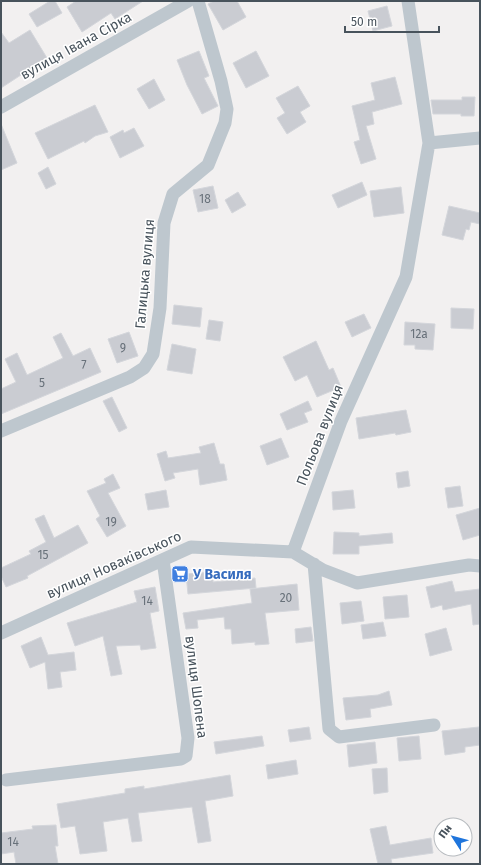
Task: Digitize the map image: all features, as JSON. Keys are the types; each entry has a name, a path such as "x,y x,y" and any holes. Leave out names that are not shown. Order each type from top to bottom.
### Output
{"street":[{"name":"вулиця Івана Сірка","path":"1,107 188,1"},
{"name":"Галицька вулиця","path":"1,431 130,377 144,368 153,354 160,308 164,223 168,207 173,194 208,165 225,123 227,109 221,81 198,1"},
{"name":"Польова вулиця","path":"293,552 341,421 406,277 429,143 408,1"},
{"path":"429,143 480,138"},
{"name":"вулиця Новаківського","path":"3,628 191,547 293,552"},
{"path":"293,552 314,564 357,583 469,565 480,566"},
{"name":"вулиця Шопена","path":"6,780 181,759 186,756 188,738 163,560"},
{"path":"314,564 329,729 339,737 434,725"}],"building":[{"path":"50,1 55,1 62,13 37,27 29,14"},
{"path":"76,1 143,1 115,19 111,13 82,32 67,7"},
{"path":"214,1 237,1 246,17 223,30 208,4"},
{"path":"387,6 392,26 373,31 368,11"},
{"path":"30,30 47,58 1,88 1,32 9,43"},
{"path":"199,51 209,76 204,78 218,106 202,114 187,85 177,60"},
{"path":"256,51 269,76 246,88 233,63"},
{"path":"395,77 402,104 372,112 374,124 366,126 376,159 361,164 354,142 360,140 352,106 375,100 371,83"},
{"path":"154,79 165,100 149,109 137,89"},
{"path":"298,86 310,106 300,112 306,122 287,134 277,118 285,113 276,98"},
{"path":"462,97 475,97 474,116 461,116 461,114 433,114 431,100 462,100"},
{"path":"95,105 108,132 95,136 85,143 84,141 48,159 35,133"},
{"path":"1,124 17,163 1,170"},
{"path":"134,128 144,146 120,158 110,137 123,130 124,133"},
{"path":"48,167 56,184 46,189 38,173"},
{"path":"362,182 367,195 338,208 332,195"},
{"path":"213,186 218,208 198,212 193,190"},
{"path":"401,187 404,213 374,217 370,191"},
{"path":"238,192 246,205 232,213 225,200"},
{"path":"449,206 480,213 480,224 471,222 469,230 466,229 463,240 442,235"},
{"path":"174,305 202,308 200,327 172,324"},
{"path":"451,308 474,309 473,329 451,328"},
{"path":"364,314 371,328 352,337 345,322"},
{"path":"209,320 223,322 220,341 206,339"},
{"path":"405,322 435,324 433,350 415,349 415,345 404,345"},
{"path":"129,332 138,356 117,363 108,339"},
{"path":"61,333 73,356 90,348 101,372 1,414 1,389 16,382 5,359 17,353 27,375 63,358 53,337"},
{"path":"316,341 329,370 333,368 341,387 317,397 307,375 295,381 283,357"},
{"path":"172,344 196,349 192,374 167,370"},
{"path":"112,397 127,428 119,432 103,401"},
{"path":"308,401 312,410 304,413 308,422 287,430 280,414"},
{"path":"406,410 411,432 359,439 356,418"},
{"path":"281,438 289,457 267,465 260,446"},
{"path":"214,443 220,464 224,464 227,480 200,485 198,469 173,473 175,478 165,481 157,454 166,451 168,458 201,453 199,447"},
{"path":"408,471 410,486 398,488 396,473"},
{"path":"113,474 120,488 108,493 126,526 107,537 96,519 100,516 87,491 106,483 104,479"},
{"path":"460,486 463,506 448,508 445,488"},
{"path":"166,490 169,507 148,510 145,494"},
{"path":"353,490 355,508 333,510 332,492"},
{"path":"480,508 480,535 463,540 456,515"},
{"path":"44,515 54,538 78,525 88,543 27,576 28,578 6,587 1,576 1,568 31,554 29,551 46,542 35,519"},
{"path":"334,532 359,533 359,536 392,533 393,543 359,546 359,554 333,554"},
{"path":"184,566 185,581 174,582 173,567"},
{"path":"213,572 213,582 255,578 256,588 188,594 186,574"},
{"path":"452,581 455,592 480,589 480,624 473,625 471,604 443,610 442,605 431,608 426,587"},
{"path":"297,584 299,610 265,613 269,644 255,645 255,642 232,644 231,629 225,629 224,617 197,620 198,628 186,629 183,613 252,603 250,589"},
{"path":"155,587 159,611 150,613 156,648 141,650 140,645 116,646 122,674 111,676 103,636 75,646 67,623 137,602 134,591"},
{"path":"407,595 409,617 385,619 383,597"},
{"path":"361,601 364,621 342,624 340,603"},
{"path":"383,622 386,636 363,639 361,625"},
{"path":"311,627 313,641 296,643 295,629"},
{"path":"446,628 452,650 430,656 425,634"},
{"path":"41,637 48,655 74,652 76,670 60,672 62,687 48,689 45,662 30,668 21,646"},
{"path":"389,691 392,705 370,709 371,717 346,720 343,698 378,695"},
{"path":"309,727 311,739 290,742 288,730"},
{"path":"479,727 480,745 465,747 465,752 445,755 442,731"},
{"path":"262,736 264,746 216,754 214,742"},
{"path":"419,736 421,759 399,761 397,738"},
{"path":"375,742 377,763 349,767 347,745"},
{"path":"296,760 298,774 268,779 266,765"},
{"path":"387,768 388,792 374,794 372,769"},
{"path":"230,775 233,796 205,801 211,841 198,843 192,807 138,813 142,841 132,842 128,818 103,822 107,851 80,854 75,826 61,828 57,804 125,793 125,789 144,786 144,789"},
{"path":"56,825 58,846 55,846 58,864 16,864 14,852 1,854 1,833 33,829 32,826"},
{"path":"386,826 390,845 431,838 433,853 391,859 392,864 378,864 370,829"}],"place":[{"name":"У Василя","path":"180,574"}]}
